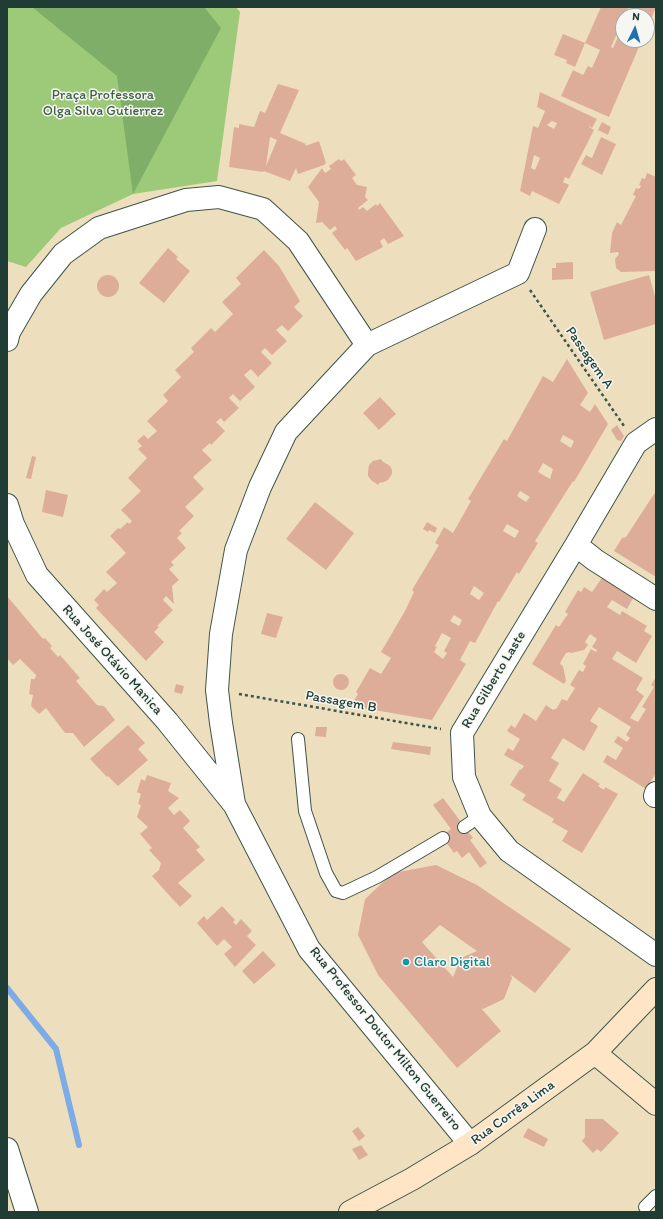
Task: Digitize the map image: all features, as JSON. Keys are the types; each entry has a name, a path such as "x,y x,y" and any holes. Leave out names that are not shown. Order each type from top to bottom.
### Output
{"street":[{"path":"7,340 9,332 32,294 63,254 99,228 186,200 219,197 263,209 298,241 367,345"},
{"name":"Rua Professor Doutor Milton Guerreiro","path":"470,1144 309,949 234,804 217,690 221,634 236,550 260,487 286,432 367,345 518,273 535,229"},
{"name":"Rua Gilberto Laste","path":"656,429 636,443 462,733 464,777 472,821 509,851 656,955"},
{"name":"Rua José Otávio Manica","path":"7,505 13,524 37,575 167,722 234,804"},
{"path":"576,545 595,560 656,599"},
{"name":"Rua Corrêa Lima","path":"350,1212 412,1179 470,1144 595,1053 656,989"},
{"path":"595,1053 656,1104"},
{"path":"7,1149 27,1212"}],"lane":[{"path":"298,739 305,811 326,873 336,891 343,893 377,877 443,838"},
{"path":"645,1207 656,1196"}],"path":[{"name":"Passagem A","path":"527,285 636,443"},
{"name":"Passagem B","path":"217,690 462,733"}],"green space":[{"name":"Praça Professora Olga Silva Gutierrez","path":"7,7 236,7 240,12 217,181 133,194 61,228 26,267 7,261"},
{"path":"32,7 204,7 221,28 133,194 117,76"}],"building":[{"path":"601,7 629,7 615,8 615,38 611,47 613,48 615,44 615,48 639,48 609,117 561,96 573,70 583,75 588,66 592,68 600,50 585,43"},
{"path":"656,7 655,9 655,8 631,8"},
{"path":"563,34 585,43 575,67 566,63 567,60 554,55"},
{"path":"278,84 299,90 280,133 306,144 305,146 319,141 326,163 298,174 296,168 290,181 264,171 229,167 234,127 239,128 239,124 254,127 260,111 265,113","holes":["270,137 277,140 266,166"]},
{"path":"540,92 597,119 592,128 589,126 594,130 569,179 565,177 563,182 569,185 559,204 532,191 530,196 520,191 533,126 538,128 545,111 537,107","holes":["552,121 557,123 554,129 547,125","534,155 540,158 535,170 531,168"]},
{"path":"602,122 611,127 608,135 598,130"},
{"path":"601,137 616,144 602,175 581,164 586,155 592,158"},
{"path":"339,159 341,161 344,159 356,175 352,178 357,185 367,187 365,197 368,200 358,208 359,210 363,207 367,211 376,204 377,206 380,203 404,236 388,244 384,238 380,241 383,247 356,261 347,248 345,250 332,233 337,229 335,226 330,230 322,222 316,223 319,202 308,187 322,168 325,173 331,169 329,166"},
{"path":"647,173 656,177 655,271 621,272 616,268 615,259 619,254 618,252 610,253 612,233 617,222 621,225 636,196 633,195 636,188 639,189 642,178 645,179"},
{"path":"168,248 178,257 176,259 190,271 164,303 139,283"},
{"path":"264,250 279,266 300,301 294,307 303,316 288,331 282,325 276,330 287,341 272,355 265,348 261,352 272,363 258,377 251,369 244,375 255,387 240,401 233,394 229,398 239,408 224,422 221,418 216,422 225,431 211,445 210,443 202,450 212,460 193,477 204,489 185,507 194,516 179,531 182,533 177,538 186,548 171,562 174,565 169,569 179,580 172,586 174,604 166,596 163,600 173,610 157,626 159,627 154,632 164,642 146,661 96,608 99,605 94,600 104,589 107,592 117,583 106,572 126,553 110,536 118,528 120,529 128,522 129,524 132,521 121,510 141,491 128,478 147,458 138,449 142,446 137,441 144,435 148,439 157,431 147,421 168,401 163,395 181,377 175,370 194,352 191,348 211,328 215,332 233,314 222,302 241,284 236,278"},
{"path":"573,262 573,279 552,280 552,268 556,268 556,263"},
{"path":"108,275 116,278 119,286 116,294 108,297 100,294 97,286 100,278"},
{"path":"649,275 656,300 656,324 604,340 590,292"},
{"path":"567,359 588,393 580,405 590,412 595,404 608,424 574,482 573,481 535,541 538,543 519,574 517,572 499,602 498,601 475,643 470,641 460,660 466,664 432,720 351,706 358,694 356,692 370,668 381,674 391,658 381,652 405,611 414,592 412,590 439,545 435,543 444,527 453,533 471,501 468,499 504,439 507,441 543,376 553,382","holes":["563,435 574,441 571,448 560,441","543,463 553,469 550,479 538,472","520,491 530,497 526,502 517,496","507,524 519,531 515,538 503,531","474,586 484,593 479,600 470,594","454,615 462,620 459,626 450,621","442,633 451,638 444,651 447,653 443,659 434,652 437,647 435,646"]},
{"path":"380,397 396,414 379,430 363,413"},
{"path":"617,425 624,436 621,441 617,440 611,430"},
{"path":"32,456 36,457 31,479 26,478"},
{"path":"381,459 390,466 392,474 388,480 379,483 378,485 368,476 368,471 369,465 373,461"},
{"path":"46,490 68,495 63,517 42,512"},
{"path":"656,491 656,577 614,551 622,538 626,537"},
{"path":"315,502 354,533 326,570 286,539"},
{"path":"427,522 437,528 435,533 429,530 428,532 423,529"},
{"path":"606,572 636,593 627,609 612,600 607,607 620,615 622,611 647,626 644,631 652,636 636,663 617,651 612,659 643,678 636,690 644,696 630,718 638,722 646,709 642,707 654,687 651,685 656,677 656,773 646,789 603,762 607,755 616,760 623,748 614,742 618,736 627,742 630,738 626,735 631,727 599,707 590,721 598,726 584,751 563,738 551,758 559,763 549,781 562,789 557,798 564,802 583,773 600,784 598,786 604,790 605,787 618,794 582,853 562,841 568,831 552,822 554,819 522,800 526,795 510,785 520,769 521,770 524,766 504,755 508,748 513,751 520,739 507,731 511,725 515,728 524,713 536,721 546,705 553,710 557,708 562,699 567,701 575,688 570,685 579,670 583,672 586,666 583,664 591,649 596,652 597,650 592,647 597,639 590,634 585,642 588,645 584,650 566,653 560,664 563,666 566,681 564,684 532,664 556,625 559,627 568,614 565,612 578,590 581,592 584,587 592,592"},
{"path":"7,596 43,639 45,638 52,646 50,648 58,657 60,655 80,678 76,681 97,705 104,706 115,720 84,747 73,733 65,733 46,708 39,714 31,706 33,695 29,694 31,679 35,679 36,675 20,659 13,665 7,658"},
{"path":"267,613 283,617 276,638 261,634"},
{"path":"338,674 344,674 349,679 347,688 344,690 338,690 333,685 333,679"},
{"path":"176,684 184,686 182,694 174,692"},
{"path":"128,725 145,743 138,749 148,760 118,786 90,759"},
{"path":"316,727 327,727 326,737 315,736"},
{"path":"393,742 431,747 430,755 391,749"},
{"path":"147,775 171,783 168,791 179,798 168,808 174,815 180,810 190,821 183,828 200,847 196,850 205,860 178,883 192,896 180,907 152,876 159,870 161,863 149,850 152,848 140,834 148,827 137,817 141,805 138,804 141,794 137,792 141,779 145,781"},
{"path":"443,798 473,838 470,840 487,863 480,868 469,852 462,858 457,851 454,853 443,838 442,836 451,829 433,805"},
{"name":"Claro Digital","path":"436,865 477,885 571,949 535,993 511,975 512,978 504,999 483,1009 481,1008 501,1031 457,1068 378,975 358,935 365,899 393,873","holes":["440,925 477,951 461,958 453,977 422,942"]},
{"path":"222,906 235,920 233,922 236,925 241,919 252,931 247,936 256,945 235,967 224,954 232,947 224,939 217,946 197,923 204,916 207,920"},
{"path":"263,951 276,965 254,984 242,971"},
{"path":"585,1119 603,1119 619,1133 601,1152 597,1149 593,1153 582,1141 585,1137"},
{"path":"358,1127 365,1136 359,1141 352,1131"},
{"path":"528,1128 548,1139 544,1147 523,1137"},
{"path":"361,1145 368,1155 359,1160 352,1149"}],"waterway":[{"path":"7,988 56,1049 79,1145"}],"place":[{"name":"Claro Digital","path":"406,962"}]}
